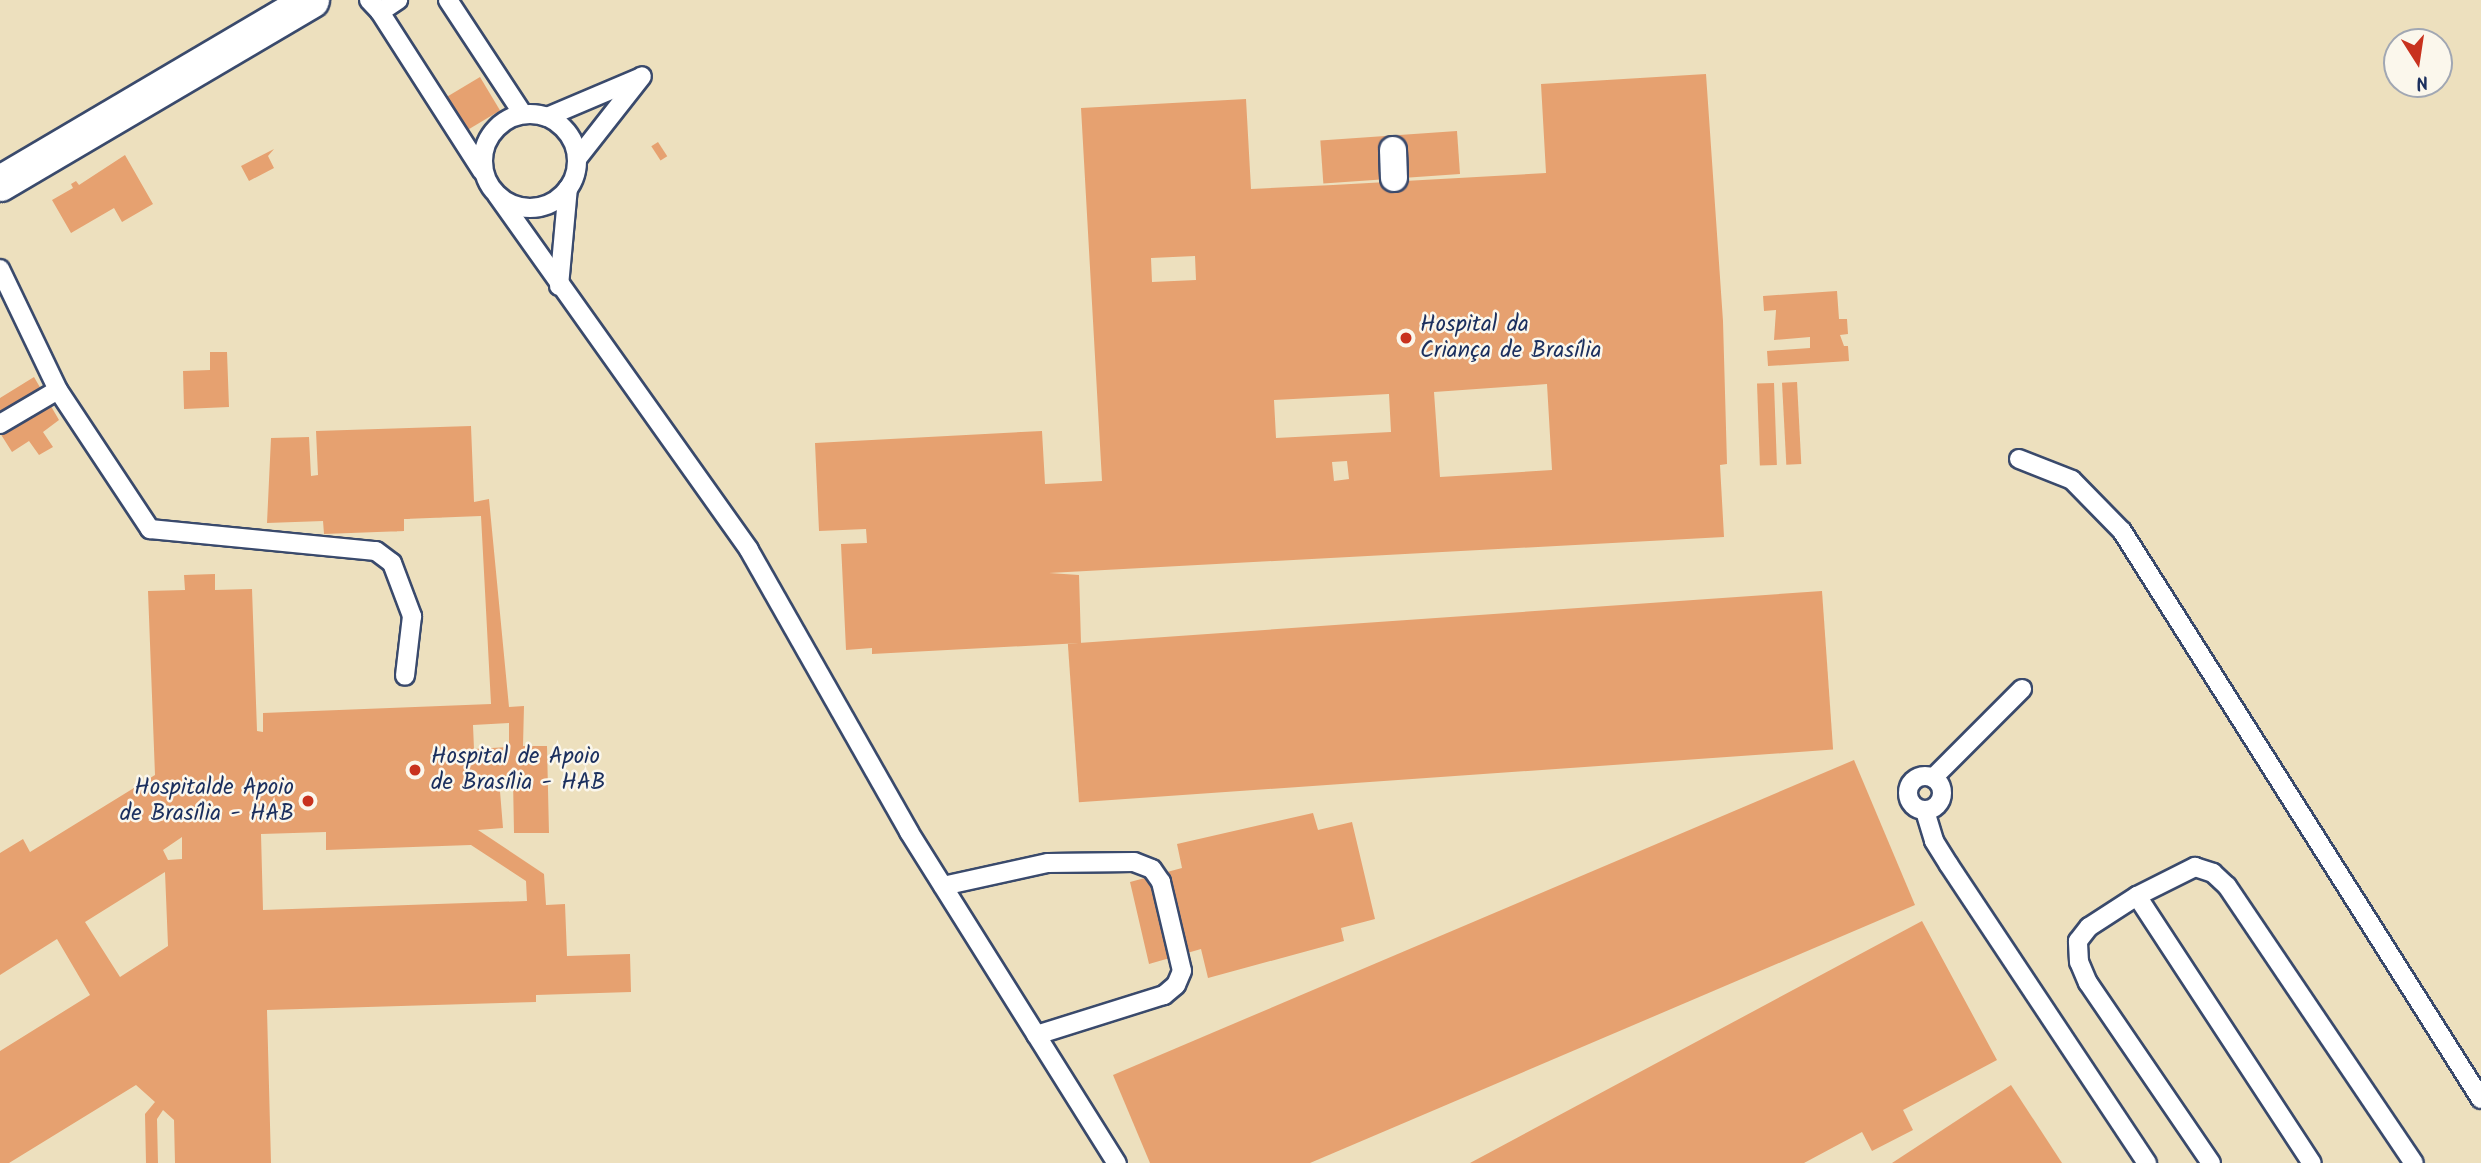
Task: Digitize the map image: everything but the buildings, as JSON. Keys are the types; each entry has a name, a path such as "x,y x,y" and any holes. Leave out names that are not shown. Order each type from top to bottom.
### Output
{"street":[{"path":"0,183 311,0"},
{"path":"1393,150 1394,178"}],"lane":[{"path":"398,0 374,6 559,286 749,550 943,886 1117,1163"},
{"path":"448,0 523,114"},
{"path":"547,117 642,76 577,159 568,188 559,286"},
{"path":"484,174 482,154 490,135 504,120 523,114 547,117 563,126 577,159"},
{"path":"497,195 514,205 534,208 553,202 568,188"},
{"path":"0,269 58,390 150,529 376,551 392,563 412,616 405,676"},
{"path":"0,424 58,390"},
{"path":"2019,459 2072,480 2122,531 2481,1100"},
{"path":"2022,689 1933,778 1916,778 1907,793 1910,802 1925,811 1934,841 1949,865 2147,1163"},
{"path":"1925,811 1940,801 1942,792 1933,778"},
{"path":"943,886 1048,863 1135,862 1152,869 1161,882 1182,971 1176,985 1164,995 1035,1035"},
{"path":"2211,1163 2088,983 2079,962 2078,941 2089,927 2137,896 2195,867 2220,879 2414,1163"},
{"path":"2137,896 2312,1163"}],"place":[{"name":"Hospital da Criança de Brasília","path":"1406,338"},
{"name":"Hospital de Apoio de Brasília - HAB","path":"415,770"},
{"name":"Hospitalde Apoio de Brasília - HAB","path":"308,801"}]}
